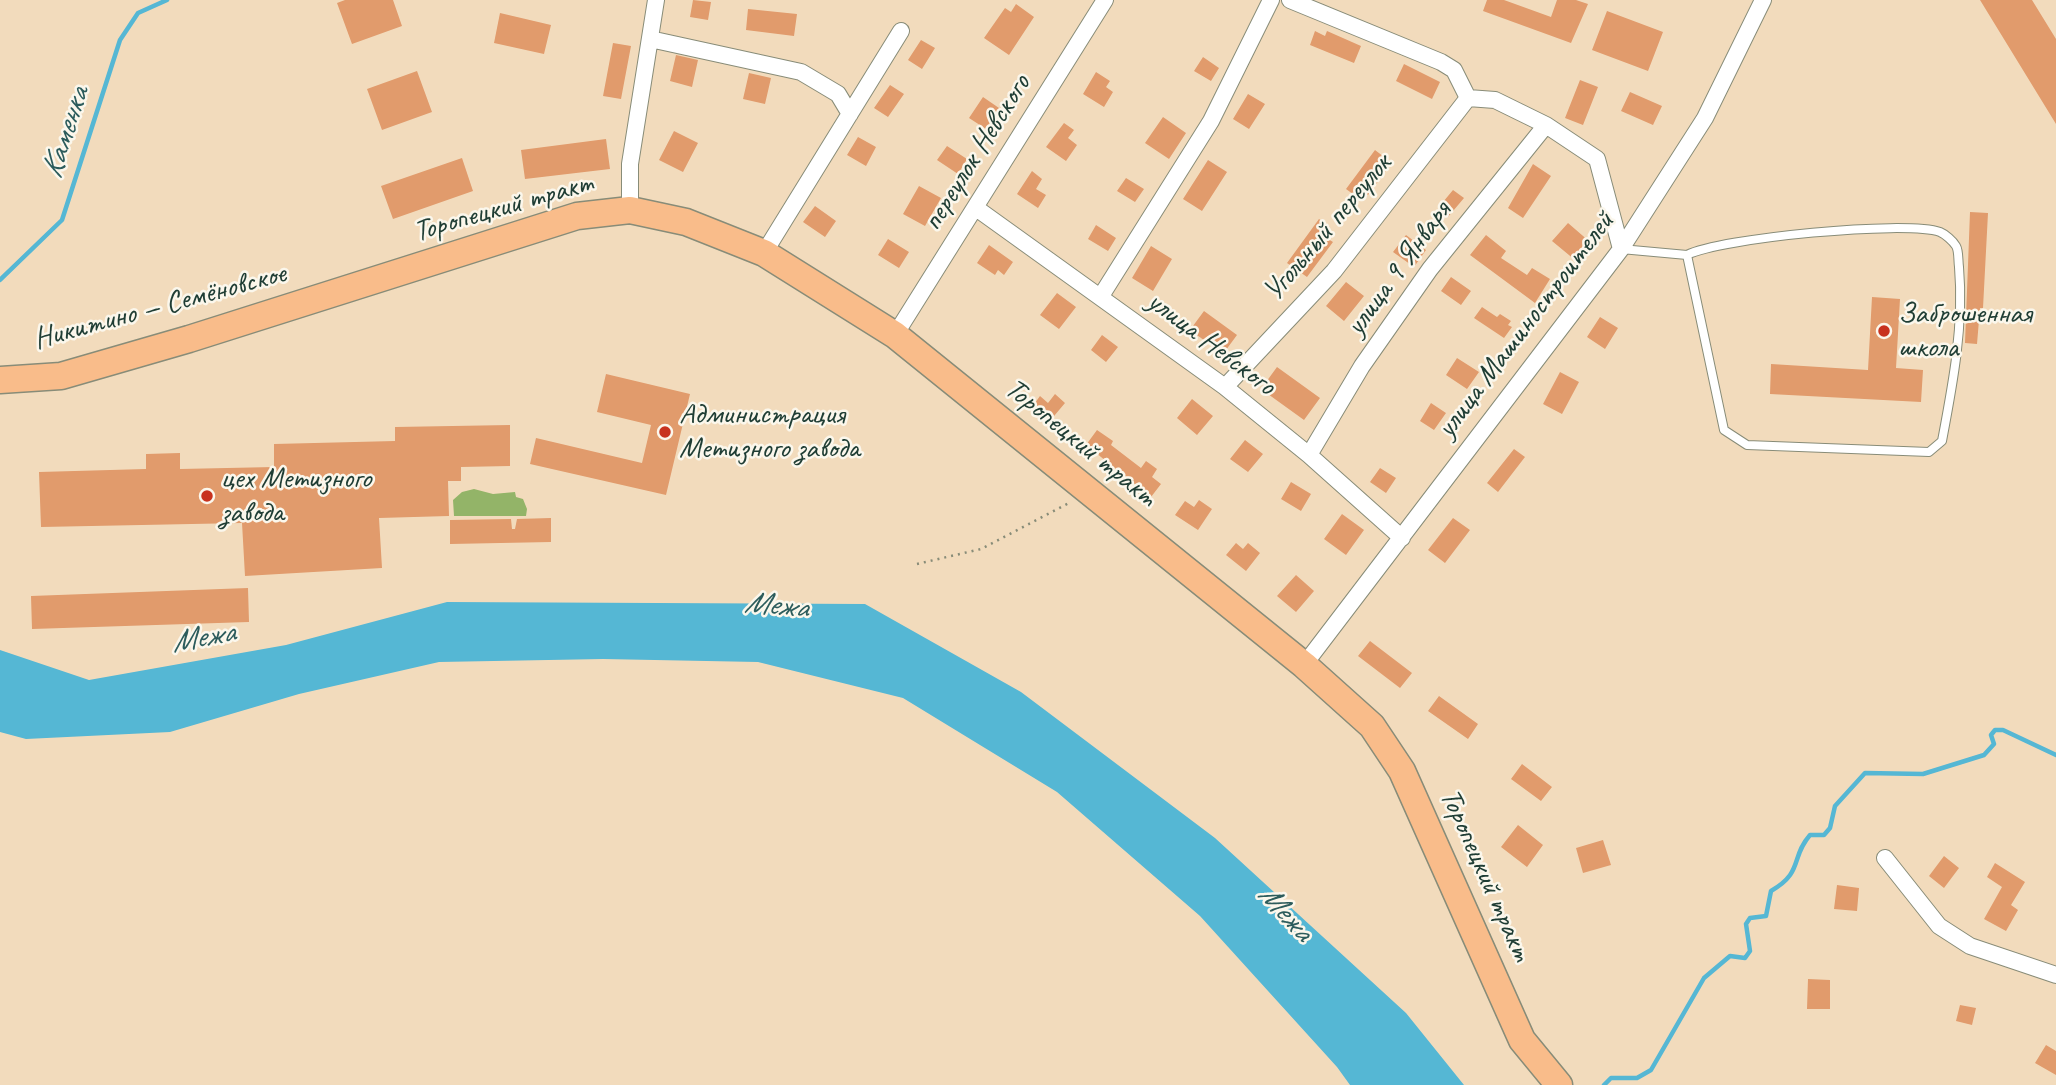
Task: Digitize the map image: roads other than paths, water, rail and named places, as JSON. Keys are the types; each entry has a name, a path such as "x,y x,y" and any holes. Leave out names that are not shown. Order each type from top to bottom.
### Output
{"main road":[{"name":"Торопецкий тракт","path":"337,292 577,216 630,210 687,222 764,253 895,335 1304,665 1372,726 1402,771 1522,1040 1559,1085"},
{"name":"Никитино — Семёновское","path":"0,380 61,376 337,292"}],"street":[{"path":"630,210 630,164 656,0"},
{"name":"переулок Невского","path":"895,335 1105,0"},
{"path":"1101,296 1211,121 1271,0"},
{"path":"1290,0 1441,62 1454,70 1468,98 1495,100 1546,125 1597,159 1621,248"},
{"name":"улица Машиностроителей","path":"1304,665 1621,248 1705,118 1763,0"},
{"path":"764,253 901,31"},
{"path":"650,39 801,72 838,94 850,114"},
{"name":"Угольный переулок","path":"1225,387 1334,271 1468,98"},
{"name":"улица 9 Января","path":"1308,455 1362,366 1430,269 1546,125"},
{"name":"улица Невского","path":"976,208 1225,387 1308,455 1402,538"},
{"path":"1885,858 1939,926 1970,946 2056,975"}],"lane":[{"path":"1621,248 1687,255 1723,246 1840,230 1914,228 1943,233 1957,247 1961,291 1957,361 1942,441 1929,452 1747,445 1724,430 1687,255"}],"water":[{"name":"Межа","path":"447,602 865,604 1021,692 1215,838 1406,1013 1464,1085 1350,1085 1337,1067 1200,916 1057,792 903,698 758,662 603,659 439,662 299,694 170,732 26,739 0,732 0,650 89,680 286,645"}],"waterway":[{"name":"Каменка","path":"0,280 62,220 120,40 138,13 167,0"},
{"path":"1604,1085 1611,1078 1637,1078 1651,1070 1704,978 1730,956 1745,958 1750,951 1746,924 1750,918 1766,916 1771,891 1793,871 1804,843 1810,835 1824,835 1830,828 1835,806 1865,773 1923,774 1984,755 1994,744 1991,735 1995,730 2003,730 2056,755"}],"place":[{"name":"Заброшенная школа","path":"1884,331"},
{"name":"Администрация Метизного завода","path":"665,432"},
{"name":"цех Метизного завода","path":"207,496"}]}
